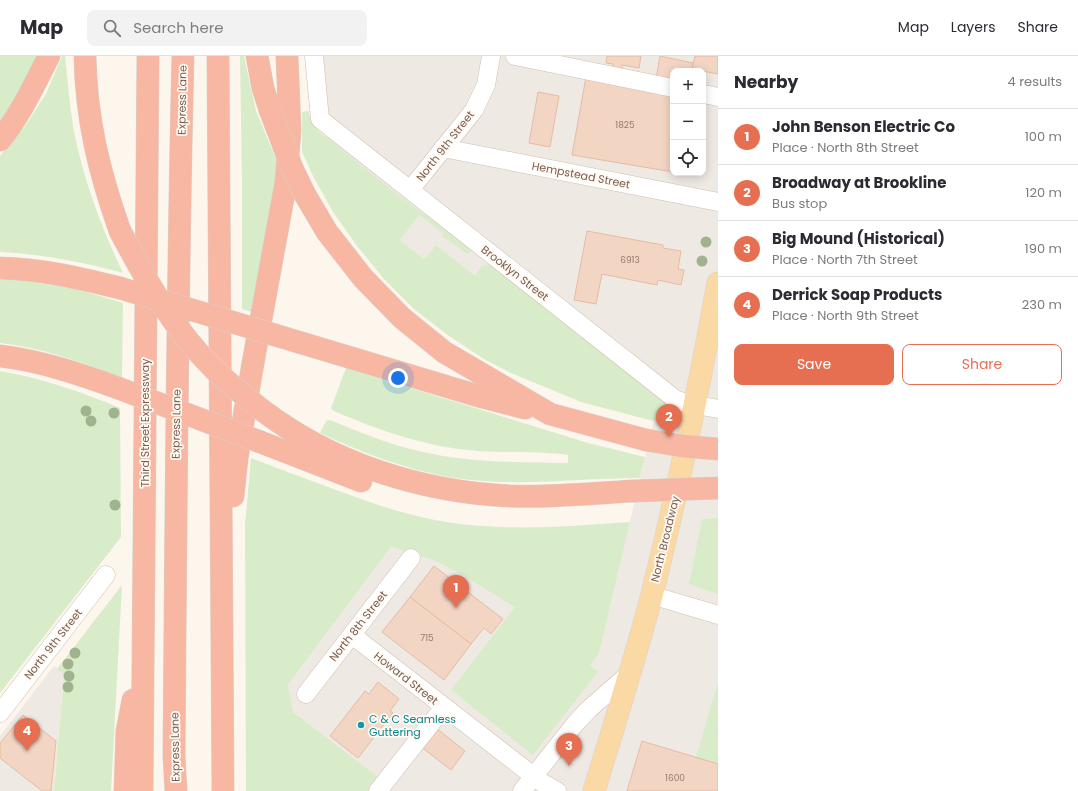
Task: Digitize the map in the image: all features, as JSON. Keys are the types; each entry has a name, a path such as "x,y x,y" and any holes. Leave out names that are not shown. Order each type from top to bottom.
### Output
{"highway":[{"path":"0,140 24,106 48,56"},
{"path":"85,56 88,107 96,155 108,198 120,230 148,283 174,322 213,368 262,410 302,437 339,456 391,476 432,487 471,493 511,496 718,488"},
{"name":"Third Street Expressway","path":"142,791 148,56"},
{"name":"Express Lane","path":"176,791 174,756 178,293 183,56"},
{"path":"218,56 223,791"},
{"path":"257,56 263,88 270,110 284,149 304,193 327,232 363,278 402,318 444,352 550,414"},
{"path":"222,602 237,458 286,182 290,130 287,56"},
{"path":"0,268 23,268 71,275 120,288 475,395 646,440 682,446 718,449"},
{"path":"0,356 64,369 118,388 361,481 382,487 406,489 432,487"},
{"path":"125,791 127,731 135,694 144,666"},
{"path":"171,791 174,756"}],"main road":[{"name":"North Broadway","path":"594,791 629,674 674,504 696,405 718,283"}],"street":[{"name":"Brooklyn Street","path":"314,56 320,119 670,396 680,401 718,409"},
{"name":"North 9th Street","path":"410,190 474,110 486,85 491,56"},
{"path":"515,56 670,87"},
{"path":"706,95 718,97"},
{"name":"Hempstead Street","path":"443,148 718,202"},
{"name":"North 8th Street","path":"306,694 410,558"},
{"name":"North 9th Street","path":"0,713 106,575"},
{"path":"651,595 718,615"},
{"name":"Howard Street","path":"352,635 533,776 557,791"},
{"path":"522,791 575,724 629,674"},
{"path":"378,791 444,707"}],"shaded area":[{"path":"321,56 718,56 718,791 295,791 292,712 288,685 391,547 435,561 510,603 590,665 599,654 654,419 474,282 433,248 424,259 400,240 388,188 327,139"},
{"path":"54,666 64,674 54,791 0,791 0,736"}],"green space":[{"path":"0,56 39,56 0,127"},
{"path":"62,56 65,56 69,98 80,158 102,225 123,273 62,259 0,252 0,156 25,126 46,94"},
{"path":"240,56 244,56 256,111 281,171 255,313 242,309"},
{"path":"309,111 310,118 315,128 389,188 472,250 467,254 442,236 444,234 419,215 400,240 424,259 436,245 475,276 482,266 489,264 665,403 661,423 581,402 511,373 484,359 449,336 414,309 384,279 357,246 333,212 313,176 302,152 302,112"},
{"path":"0,279 33,281 77,289 123,303 122,378 62,356 32,348 0,343"},
{"path":"346,368 588,443 645,457 640,478 544,482 497,482 449,477 399,465 351,447 320,433 326,421 330,420 396,445 456,458 512,462 568,463 568,455 458,449 422,442 369,425 334,411 331,408"},
{"path":"0,371 31,377 61,386 120,408 121,537 0,693"},
{"path":"251,458 378,505 405,513 446,522 492,527 538,527 630,522 599,654 590,665 598,672 533,755 451,690 515,607 466,577 435,561 391,547 288,685 293,712 379,778 369,791 246,791 245,525"},
{"path":"718,518 718,594 689,584 702,519"},
{"path":"122,585 111,791 54,791 64,674 57,669"},
{"path":"718,682 718,764 696,758"}],"building":[{"path":"607,56 641,56 639,68 622,65 622,70 612,68 613,64 606,63"},
{"path":"660,56 693,63 692,68 670,68 670,81 656,79"},
{"path":"695,56 718,56 718,74 706,72 706,68 692,68"},
{"path":"586,77 670,93 670,171 572,155"},
{"path":"538,92 559,96 550,147 529,143"},
{"path":"587,231 663,245 663,248 681,251 678,269 684,270 681,285 658,280 657,285 602,274 596,304 574,300"},
{"path":"434,566 503,619 491,634 484,628 471,644 410,597"},
{"path":"410,597 471,644 444,680 382,632"},
{"name":"C & C Seamless Guttering","path":"378,682 399,699 390,711 393,713 358,758 330,736 365,691 369,694"},
{"path":"23,715 56,741 51,791 42,791 0,758 0,743"},
{"path":"435,727 465,751 451,770 420,746"},
{"path":"642,741 718,764 718,791 627,791"}],"place":[{"name":"Broadway at Brookline","path":"669,437"},
{"name":"John Benson Electric Co","path":"456,608"},
{"name":"C & C Seamless Guttering","path":"361,725"},
{"name":"Derrick Soap Products","path":"27,751"},
{"name":"Big Mound (Historical)","path":"569,766"}]}
